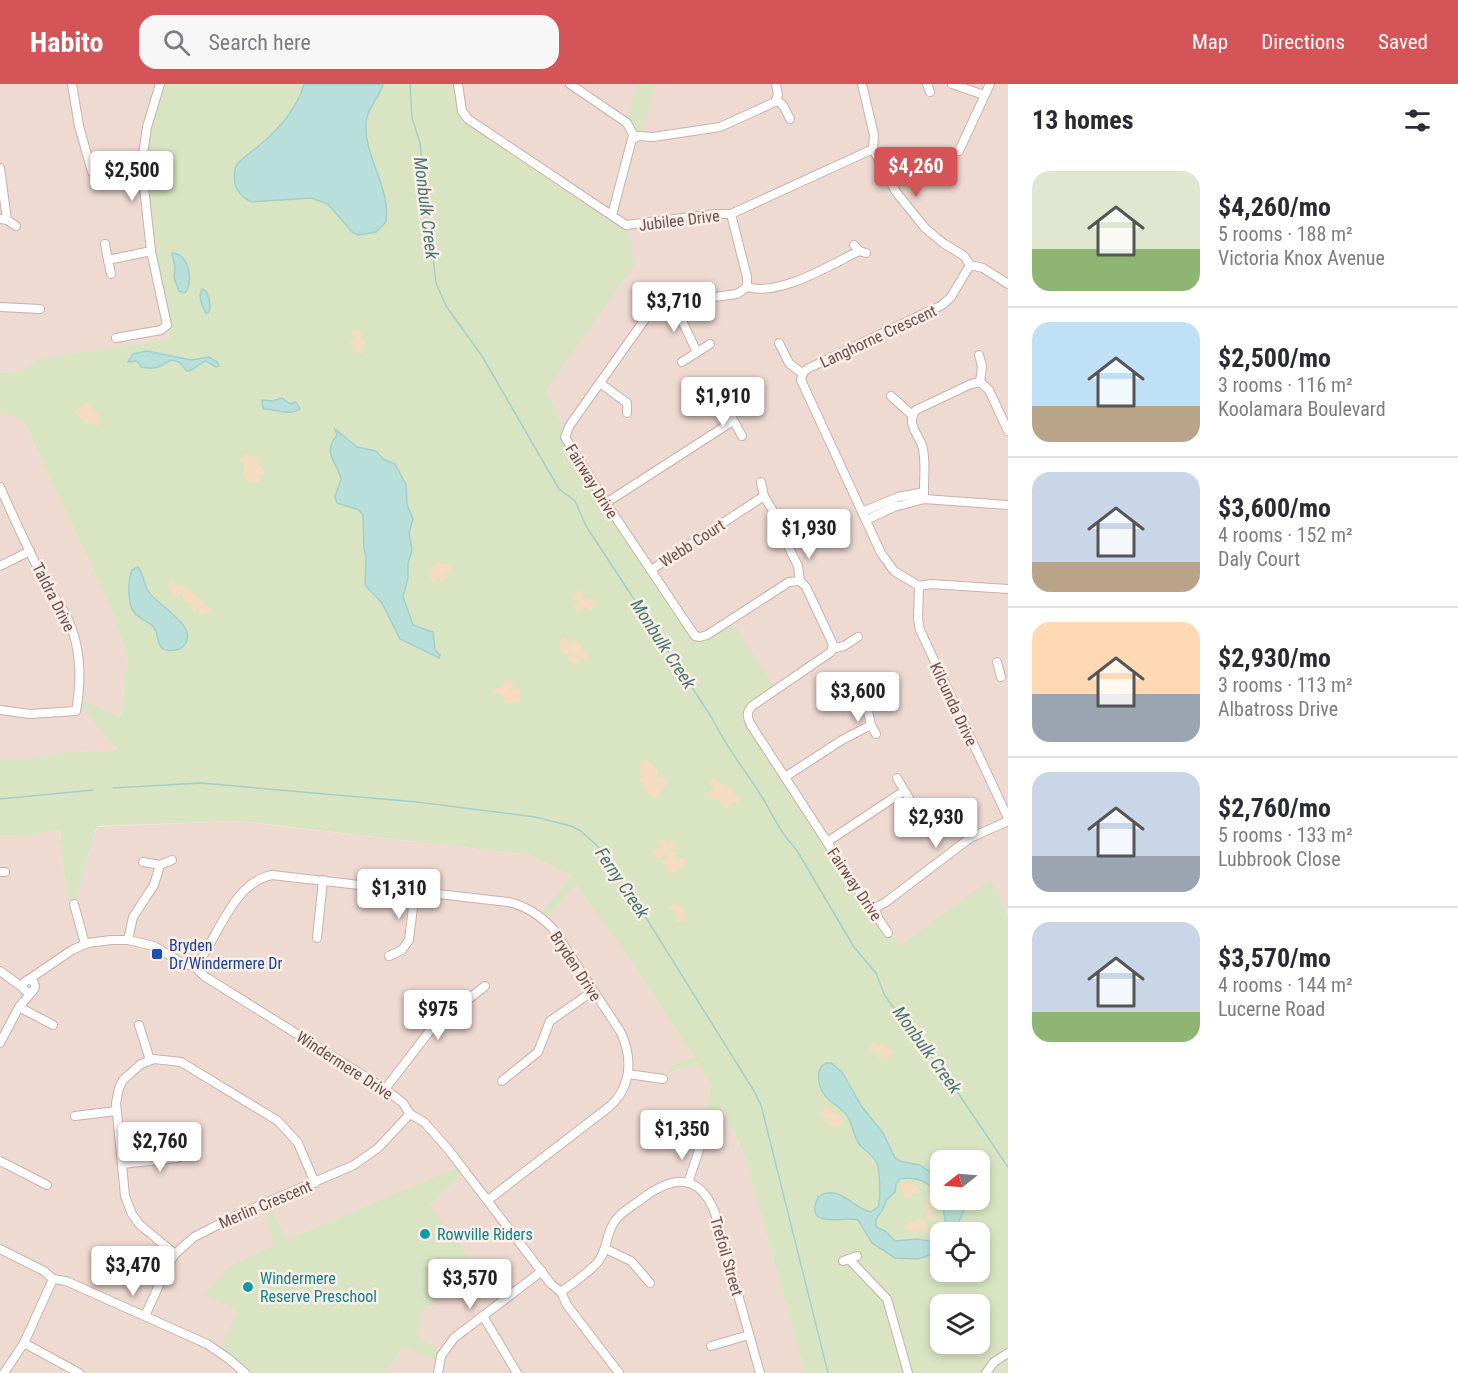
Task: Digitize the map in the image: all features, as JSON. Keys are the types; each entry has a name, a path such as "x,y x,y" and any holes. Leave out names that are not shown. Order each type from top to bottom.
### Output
{"street":[{"path":"72,84 79,126 90,171 94,174 137,166 142,161 149,120 160,84"},
{"name":"Jubilee Drive","path":"458,84 462,111 468,119 599,209 612,215 618,222 628,226 720,213 730,214 873,149"},
{"path":"570,84 627,123 634,138"},
{"path":"776,84 776,100"},
{"path":"862,84 874,135 873,149 906,207 943,243 964,256 970,265 983,268 1008,284"},
{"path":"952,84 984,96"},
{"path":"960,151 990,84"},
{"path":"612,215 629,144 634,138 720,128 776,100"},
{"path":"776,100 783,105 790,119"},
{"path":"116,338 160,330 167,325 151,251 143,178 137,166"},
{"path":"0,168 4,220 16,226"},
{"path":"730,214 747,277 747,287 761,291 781,287 860,249"},
{"path":"105,244 111,274"},
{"path":"108,260 151,251"},
{"name":"Langhorne Crescent","path":"919,586 890,566 881,554 802,384 802,374 809,368 942,305 951,297 970,265"},
{"name":"Fairway Drive","path":"747,287 737,294 673,302 650,312 565,435 606,503 695,636 707,635 789,582 800,581"},
{"path":"673,302 697,352"},
{"path":"0,307 40,309"},
{"name":"Langhorne Crescent","path":"779,343 789,363 802,374"},
{"path":"682,362 710,344"},
{"path":"979,355 982,366 981,382 989,390 1008,431"},
{"path":"924,495 923,452 912,424 912,415 919,408 971,384 981,382"},
{"path":"600,383 630,402 627,413"},
{"path":"891,396 912,415"},
{"path":"726,406 742,436"},
{"path":"606,503 733,421"},
{"path":"761,482 764,496 773,511"},
{"name":"Taldra Drive","path":"0,710 20,714 76,711 80,670 74,636 66,616 44,580 1,490"},
{"path":"862,512 898,497 924,495 1008,505"},
{"path":"866,520 924,495"},
{"name":"Webb Court","path":"651,570 764,496"},
{"path":"789,548 798,566 800,581 806,587 831,640 832,649"},
{"path":"0,566 30,551"},
{"path":"919,586 931,584 1008,589"},
{"name":"Kilcunda Drive","path":"919,586 920,630 1008,819"},
{"name":"Fairway Drive","path":"858,637 844,646 832,649 828,655 755,703 748,710 748,717 866,902 874,908 888,933"},
{"path":"866,703 871,725 876,734"},
{"path":"785,777 871,725"},
{"path":"897,778 913,805"},
{"path":"827,842 904,792"},
{"path":"874,908 886,902 970,838 1008,819"},
{"path":"142,862 159,865 172,860"},
{"path":"128,940 133,918 154,885 159,865"},
{"name":"Bryden Drive","path":"195,967 240,895 252,883 272,875 508,902 530,910 545,920 553,929 623,1038 628,1055 628,1074"},
{"path":"316,938 323,880"},
{"path":"389,956 402,950 409,940 415,891"},
{"path":"74,904 85,944"},
{"name":"Windermere Drive","path":"25,984 63,954 85,944 128,940 154,946 184,964 195,967 204,976 385,1089 403,1103 410,1114 421,1119 436,1135 553,1286 561,1292 567,1305 619,1373"},
{"path":"0,1043 42,970"},
{"path":"4,973 25,984"},
{"path":"25,984 32,981 33,989"},
{"path":"19,1007 25,984"},
{"path":"385,1089 432,1028 485,986"},
{"path":"502,1081 538,1052 547,1026 554,1017 593,991"},
{"path":"19,1007 53,1025"},
{"path":"139,1025 150,1060"},
{"path":"175,1254 144,1228 132,1214 125,1196 116,1112 117,1095 123,1080 135,1068 150,1060 165,1059 181,1062 278,1121 298,1143 315,1183"},
{"path":"488,1200 609,1107 623,1090 628,1074 663,1079"},
{"path":"75,1116 116,1112"},
{"name":"Merlin Crescent","path":"145,1316 164,1272 175,1254 194,1237 341,1172 368,1157 410,1114"},
{"path":"561,1292 597,1264 606,1249 610,1229 622,1213 660,1186 674,1182 688,1183 700,1147"},
{"path":"122,1164 177,1158 187,1152"},
{"path":"0,1161 47,1185"},
{"name":"Trefoil Street","path":"688,1183 706,1195 715,1213 760,1373"},
{"path":"0,1249 44,1271 53,1279 66,1281 207,1344 245,1373"},
{"path":"606,1249 631,1261 650,1283"},
{"path":"850,1258 886,1299 908,1373"},
{"path":"438,1373 441,1356 447,1345 542,1271"},
{"path":"4,1373 24,1343 53,1279"},
{"path":"483,1316 517,1373"},
{"path":"711,1346 749,1335"},
{"path":"24,1343 79,1373"},
{"path":"986,1373 994,1362 1008,1353"}],"shaded area":[{"path":"0,84 1008,84 1008,915 991,880 899,948 177,338 42,358 22,370 0,373"},
{"path":"0,413 23,420 111,608 128,660 115,751 73,752 18,760 0,760"},
{"path":"237,821 530,855 571,876 539,916 576,883 694,1057 672,1065 665,1078 673,1071 698,1063 711,1085 700,1146 708,1139 720,1102 745,1157 805,1373 0,1373 0,835 20,836 60,830 66,895 74,903 97,827"}],"green space":[{"path":"160,84 458,84 462,111 628,226 634,267 546,390 565,437 698,637 731,620 776,689 747,715 899,947 991,879 1008,916 1008,1373 805,1373 745,1157 721,1103 708,1139 700,1147 711,1085 698,1063 673,1071 663,1079 672,1065 694,1057 633,964 576,884 544,920 539,915 571,876 530,855 257,823 237,821 97,826 74,904 66,895 60,830 20,836 0,835 0,760 18,760 71,752 115,751 116,748 77,702 78,699 120,717 128,660 111,608 23,420 0,413 0,373 22,370 42,358 170,339 137,166"},
{"path":"637,84 655,84 641,136 637,137 626,123"},
{"path":"462,1166 466,1171 429,1204 478,1269 423,1310 416,1336 443,1352 439,1361 403,1347 384,1373 245,1373 219,1351 238,1310 204,1295 231,1265 275,1246 262,1204 267,1203 287,1240"}],"sand":[{"path":"355,330 362,332 361,339 366,342 362,347 365,350 362,354 353,350 355,345 350,341 354,338 351,333"},
{"path":"90,403 92,409 98,413 99,424 97,426 90,423 85,424 84,420 88,416 81,420 75,413 76,409"},
{"path":"245,454 259,458 257,466 261,466 264,472 262,476 257,474 260,478 259,482 249,484 242,472 245,470 243,466 245,464 239,459"},
{"path":"436,560 440,564 450,564 453,568 451,573 443,571 449,577 443,582 440,581 438,573 437,582 433,582 430,578 430,569 434,567"},
{"path":"173,580 178,586 186,584 187,591 194,592 196,599 202,598 204,605 210,608 211,613 205,612 199,616 199,607 196,614 193,614 191,603 181,598 183,591 178,597 172,596 172,590 168,585"},
{"path":"578,590 583,592 584,599 593,599 594,608 590,610 585,606 582,612 576,612 574,606 579,602 573,597"},
{"path":"563,638 567,639 570,645 572,639 576,640 582,646 581,651 588,651 587,661 581,658 576,665 568,661 567,657 574,652 566,655 562,653 559,644"},
{"path":"509,679 514,685 508,693 517,687 521,690 518,696 522,701 518,705 515,701 507,704 503,701 503,695 493,693 494,689 502,687 505,680"},
{"path":"647,760 659,772 654,779 662,775 666,780 666,785 656,799 652,799 651,794 646,793 646,787 639,782 640,778 647,778 638,773 642,768 642,761"},
{"path":"717,779 720,784 726,786 724,794 730,787 733,787 733,795 741,799 740,804 731,801 729,808 724,809 720,801 708,799 707,793 714,790 709,782"},
{"path":"665,839 666,844 673,840 677,846 676,849 668,850 677,853 673,860 683,858 686,861 685,866 679,867 676,873 666,872 666,865 661,862 666,859 666,856 658,859 653,853 655,848 662,849 658,841"},
{"path":"674,903 686,910 685,914 680,916 686,917 686,921 676,922 677,915 669,907"},
{"path":"872,1043 879,1046 884,1043 887,1048 893,1049 893,1053 889,1054 889,1058 879,1059 877,1055 882,1052 870,1052 869,1048"},
{"path":"825,1107 830,1107 833,1114 841,1116 843,1122 841,1126 837,1128 828,1126 826,1122 831,1118 824,1119 820,1115"},
{"path":"908,1182 917,1186 920,1191 906,1198 905,1191 900,1187 901,1184"},
{"path":"930,1197 930,1210 934,1210 932,1213 936,1218 932,1221 926,1216 928,1209 925,1204 926,1199"},
{"path":"918,1219 923,1220 929,1229 928,1232 924,1232 920,1226 919,1233 913,1230 907,1231 905,1227 909,1221 915,1223"}],"water":[{"path":"304,84 383,84 366,122 369,147 385,196 386,222 376,232 358,235 352,232 328,204 311,198 252,202 242,196 236,188 234,178 236,166 281,125 297,102"},
{"path":"172,253 182,258 188,269 189,282 185,293 179,291 174,278 175,267"},
{"path":"202,289 206,291 209,299 208,313 201,301"},
{"path":"147,351 191,360 209,357 219,366 216,367 206,361 187,371 179,362 171,360 154,368 141,367 137,361 128,362 133,354"},
{"path":"282,398 290,404 296,402 300,409 287,412 263,409 262,400 273,401"},
{"path":"335,429 357,447 376,451 383,459 395,464 406,485 407,505 413,519 409,533 412,550 403,597 413,625 433,632 435,650 440,655 439,658 400,639 382,603 365,585 363,515 359,510 337,503 335,497 341,479 330,452 337,435"},
{"path":"138,567 149,592 184,626 187,634 186,641 180,649 165,650 162,648 153,626 134,612 129,597 130,579 132,570"},
{"path":"831,1063 842,1072 862,1107 883,1133 895,1158 902,1162 920,1165 930,1172 930,1186 917,1179 900,1179 896,1184 895,1192 887,1199 876,1219 876,1227 885,1231 895,1241 918,1239 930,1241 930,1255 918,1259 895,1258 872,1243 858,1220 828,1220 816,1215 818,1197 826,1193 839,1195 871,1212 878,1207 880,1197 876,1161 859,1144 846,1114 822,1091 819,1075 822,1066"},
{"path":"944,1210 964,1210 959,1222 945,1222"}],"waterway":[{"name":"Monbulk Creek","path":"410,84 412,118 420,143 436,283 446,306 482,356 559,489 575,501 586,526 796,849 854,947 876,973 885,996 905,1027 934,1060 1008,1167"},
{"name":"Ferny Creek","path":"113,788 201,783 417,802 535,817 571,826 581,831 605,853 615,868 761,1105 828,1373"},
{"name":"Ferny Creek","path":"0,799 93,790"}],"place":[{"name":"Bryden Dr/Windermere Dr","path":"157,954"},
{"name":"Rowville Riders","path":"425,1234"},
{"name":"Windermere Reserve Preschool","path":"248,1287"}]}
